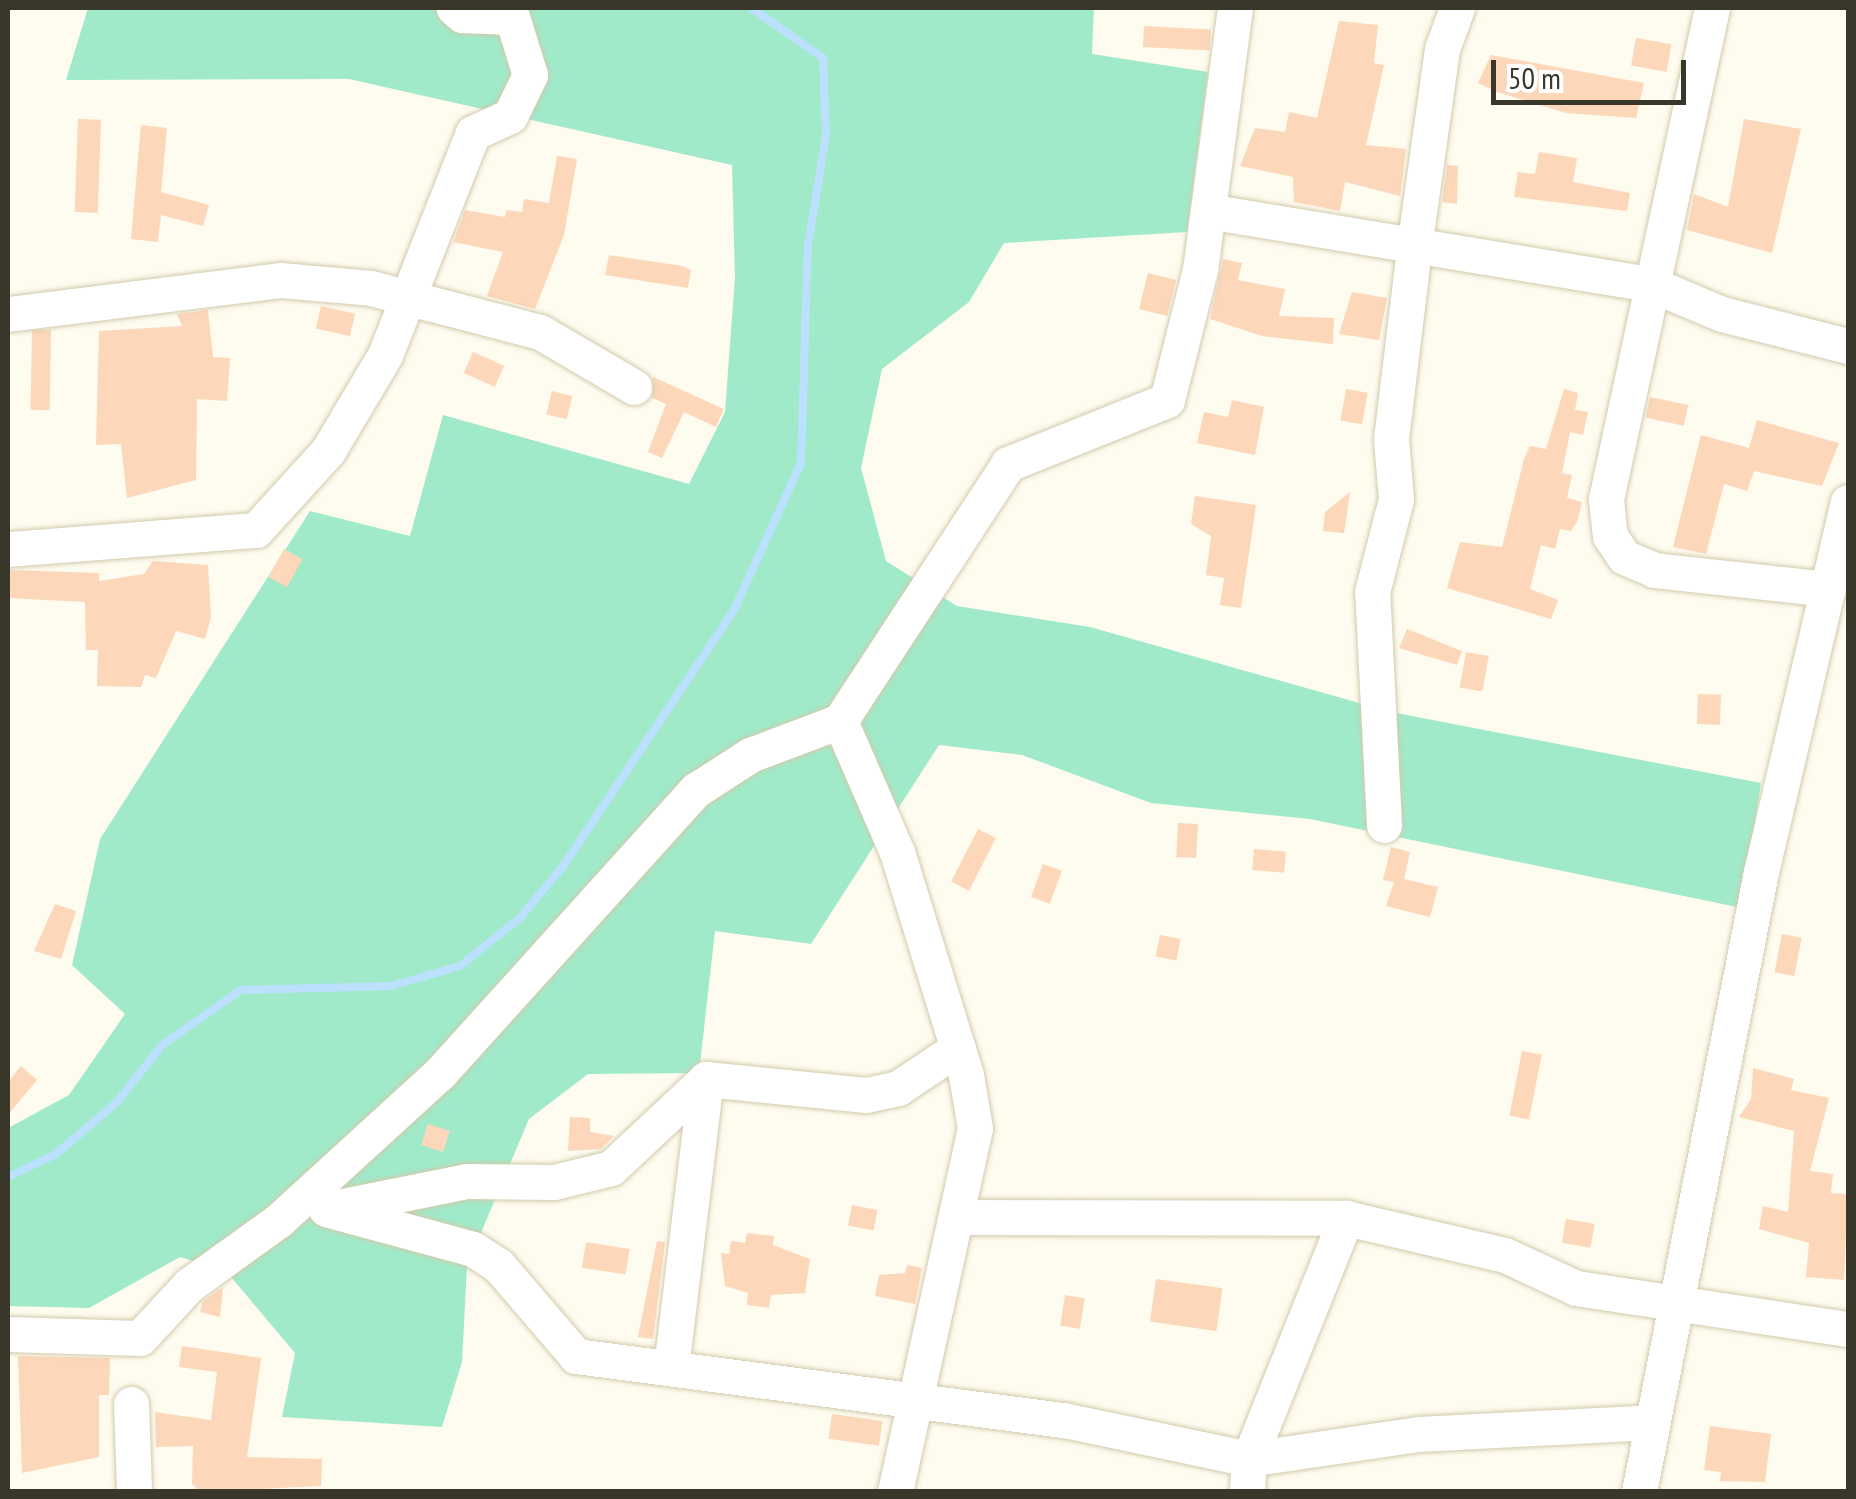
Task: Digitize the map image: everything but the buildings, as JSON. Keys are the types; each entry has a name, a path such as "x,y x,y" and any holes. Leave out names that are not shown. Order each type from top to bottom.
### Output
{"street":[{"path":"8,549 256,530 328,451 385,355 474,134 510,116 530,74 512,17 462,15 454,8"},
{"path":"8,1334 140,1338 236,1245 279,1220 440,1072 696,790 750,755 840,721 1008,464 1166,400 1208,211 1235,8"},
{"path":"1384,825 1371,607 1396,499 1391,439 1414,248 1442,48 1457,8"},
{"path":"1712,8 1606,499 1610,536 1624,557 1654,570 1828,589"},
{"path":"1208,211 1654,286 1722,314 1848,346"},
{"path":"8,314 280,280 410,294 573,346 634,387"},
{"path":"1639,1492 1761,872 1848,502"},
{"path":"840,721 896,852 958,1048 975,1128 919,1398 894,1492"},
{"path":"279,1220 467,1181 554,1182 611,1168 706,1078 866,1096 898,1088 958,1048"},
{"path":"671,1368 706,1078"},
{"path":"326,1209 473,1249 498,1265 576,1356 919,1398 1248,1475 1418,1434 1653,1422"},
{"path":"958,1217 1346,1218 1505,1255 1576,1288 1676,1307 1848,1329"},
{"path":"1248,1475 1346,1218"},
{"path":"131,1404 134,1492"}],"green space":[{"path":"88,8 1094,8 1092,54 1208,72 1187,232 1004,243 969,302 882,369 861,468 886,561 957,606 1090,627 1391,712 1761,783 1742,908 1310,819 1151,803 1022,755 939,745 811,944 715,931 699,1073 588,1074 529,1119 467,1266 462,1362 442,1427 282,1417 295,1353 226,1271 180,1257 89,1308 8,1306 8,1128 69,1095 125,1014 72,965 100,839 310,511 410,536 443,415 689,484 725,412 735,277 732,165 349,79 66,80"}],"waterway":[{"path":"8,1177 56,1154 117,1102 162,1045 241,990 391,986 460,966 520,918 564,865 734,610 801,463 808,246 826,135 823,58 751,8"}]}
